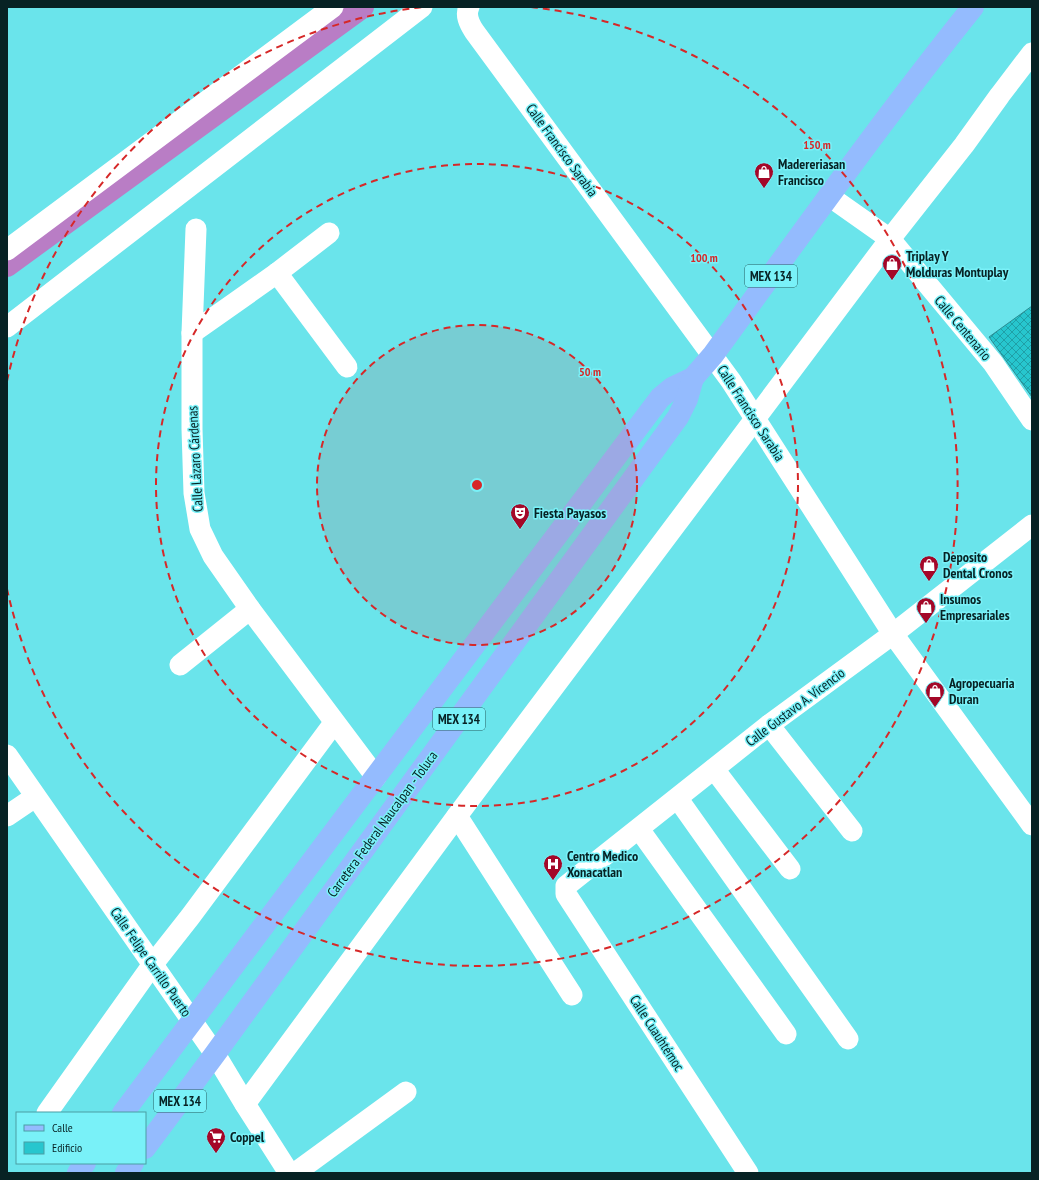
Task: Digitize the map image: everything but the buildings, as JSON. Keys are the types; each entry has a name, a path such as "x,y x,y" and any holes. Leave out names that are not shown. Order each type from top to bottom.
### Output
{"main road":[{"name":"Carretera Federal Naucalpan - Toluca","path":"124,1112 660,398 672,388 693,378 713,355 829,196 973,7"},
{"name":"Carretera Federal Naucalpan - Toluca","path":"146,1147 678,417 687,399 693,378"},
{"path":"78,1173 84,1164"},
{"path":"126,1173 132,1164"}],"street":[{"path":"7,250 333,7"},
{"path":"7,327 422,7"},
{"name":"Calle Francisco Sarabia","path":"469,7 468,17 474,30 713,355 894,634 1032,825"},
{"path":"245,1104 457,816 755,418 890,239 964,145 1032,53"},
{"name":"Calle Centenario","path":"829,196 890,239 993,363 1032,420"},
{"name":"Calle Lázaro Cárdenas","path":"196,229 192,333 194,485 200,529 213,556 250,609 376,777"},
{"path":"192,333 329,233"},
{"path":"277,272 347,368"},
{"name":"Calle Gustavo A. Vicencio","path":"566,894 566,886 678,799 769,725 894,634 1032,525"},
{"path":"180,665 250,609"},
{"path":"48,1112 153,964 190,917 334,723"},
{"path":"769,725 852,831"},
{"name":"Calle Felipe Carrillo Puerto","path":"7,755 215,1054 289,1173"},
{"path":"714,769 790,869"},
{"path":"7,816 35,797"},
{"path":"678,799 848,1038"},
{"path":"457,816 572,995"},
{"path":"639,829 786,1034"},
{"name":"Calle Cuauhtémoc","path":"566,894 748,1173"},
{"path":"295,1173 406,1092"}],"waterway":[{"path":"7,266 363,7"}],"place":[{"name":"Madereriasan Francisco","path":"764,189"},
{"name":"Triplay Y Molduras Montuplay","path":"892,281"},
{"name":"Fiesta Payasos","path":"520,530"},
{"name":"Deposito Dental Cronos","path":"929,582"},
{"name":"Insumos Empresariales","path":"926,624"},
{"name":"Agropecuaria Duran","path":"935,708"},
{"name":"Centro Medico Xonacatlan","path":"553,881"},
{"name":"Coppel","path":"216,1154"}]}
